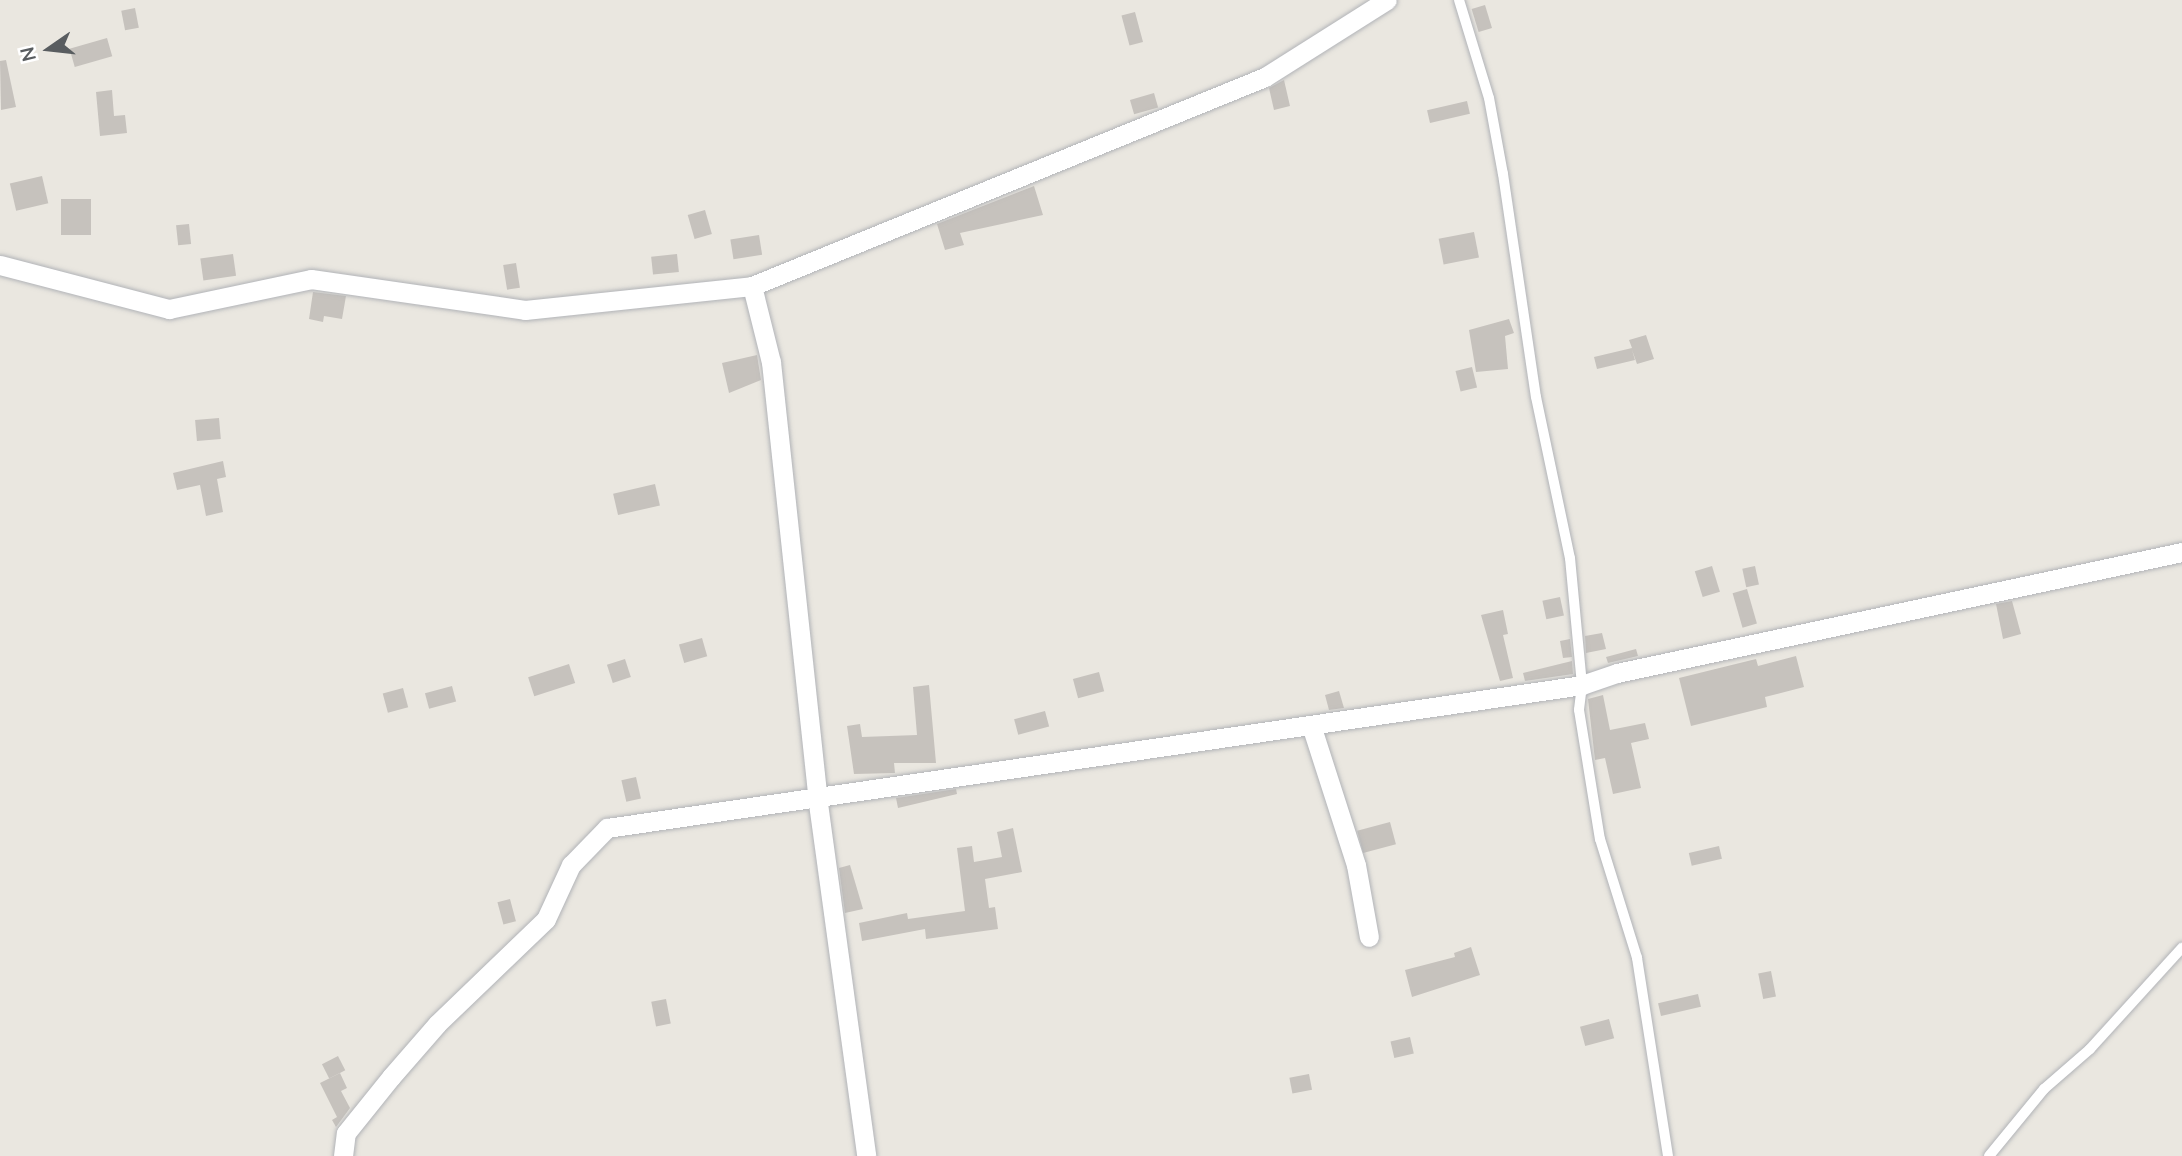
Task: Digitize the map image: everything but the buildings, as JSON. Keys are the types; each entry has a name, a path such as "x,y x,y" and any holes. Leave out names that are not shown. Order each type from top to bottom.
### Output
{"street":[{"path":"0,265 169,309 311,279 525,310 752,286 1265,77 1387,0"},
{"path":"752,286 771,362 817,796 866,1156"},
{"path":"343,1156 346,1133 391,1077 437,1024 546,919 571,865 607,828 1582,685 1617,673 2182,552"},
{"path":"1311,725 1356,865 1369,937"}],"lane":[{"path":"1459,0 1489,98 1499,149 1536,397 1570,558 1582,685 1579,710 1600,839 1637,958 1668,1156"},
{"path":"1989,1156 2044,1089 2090,1049 2182,948"}]}
